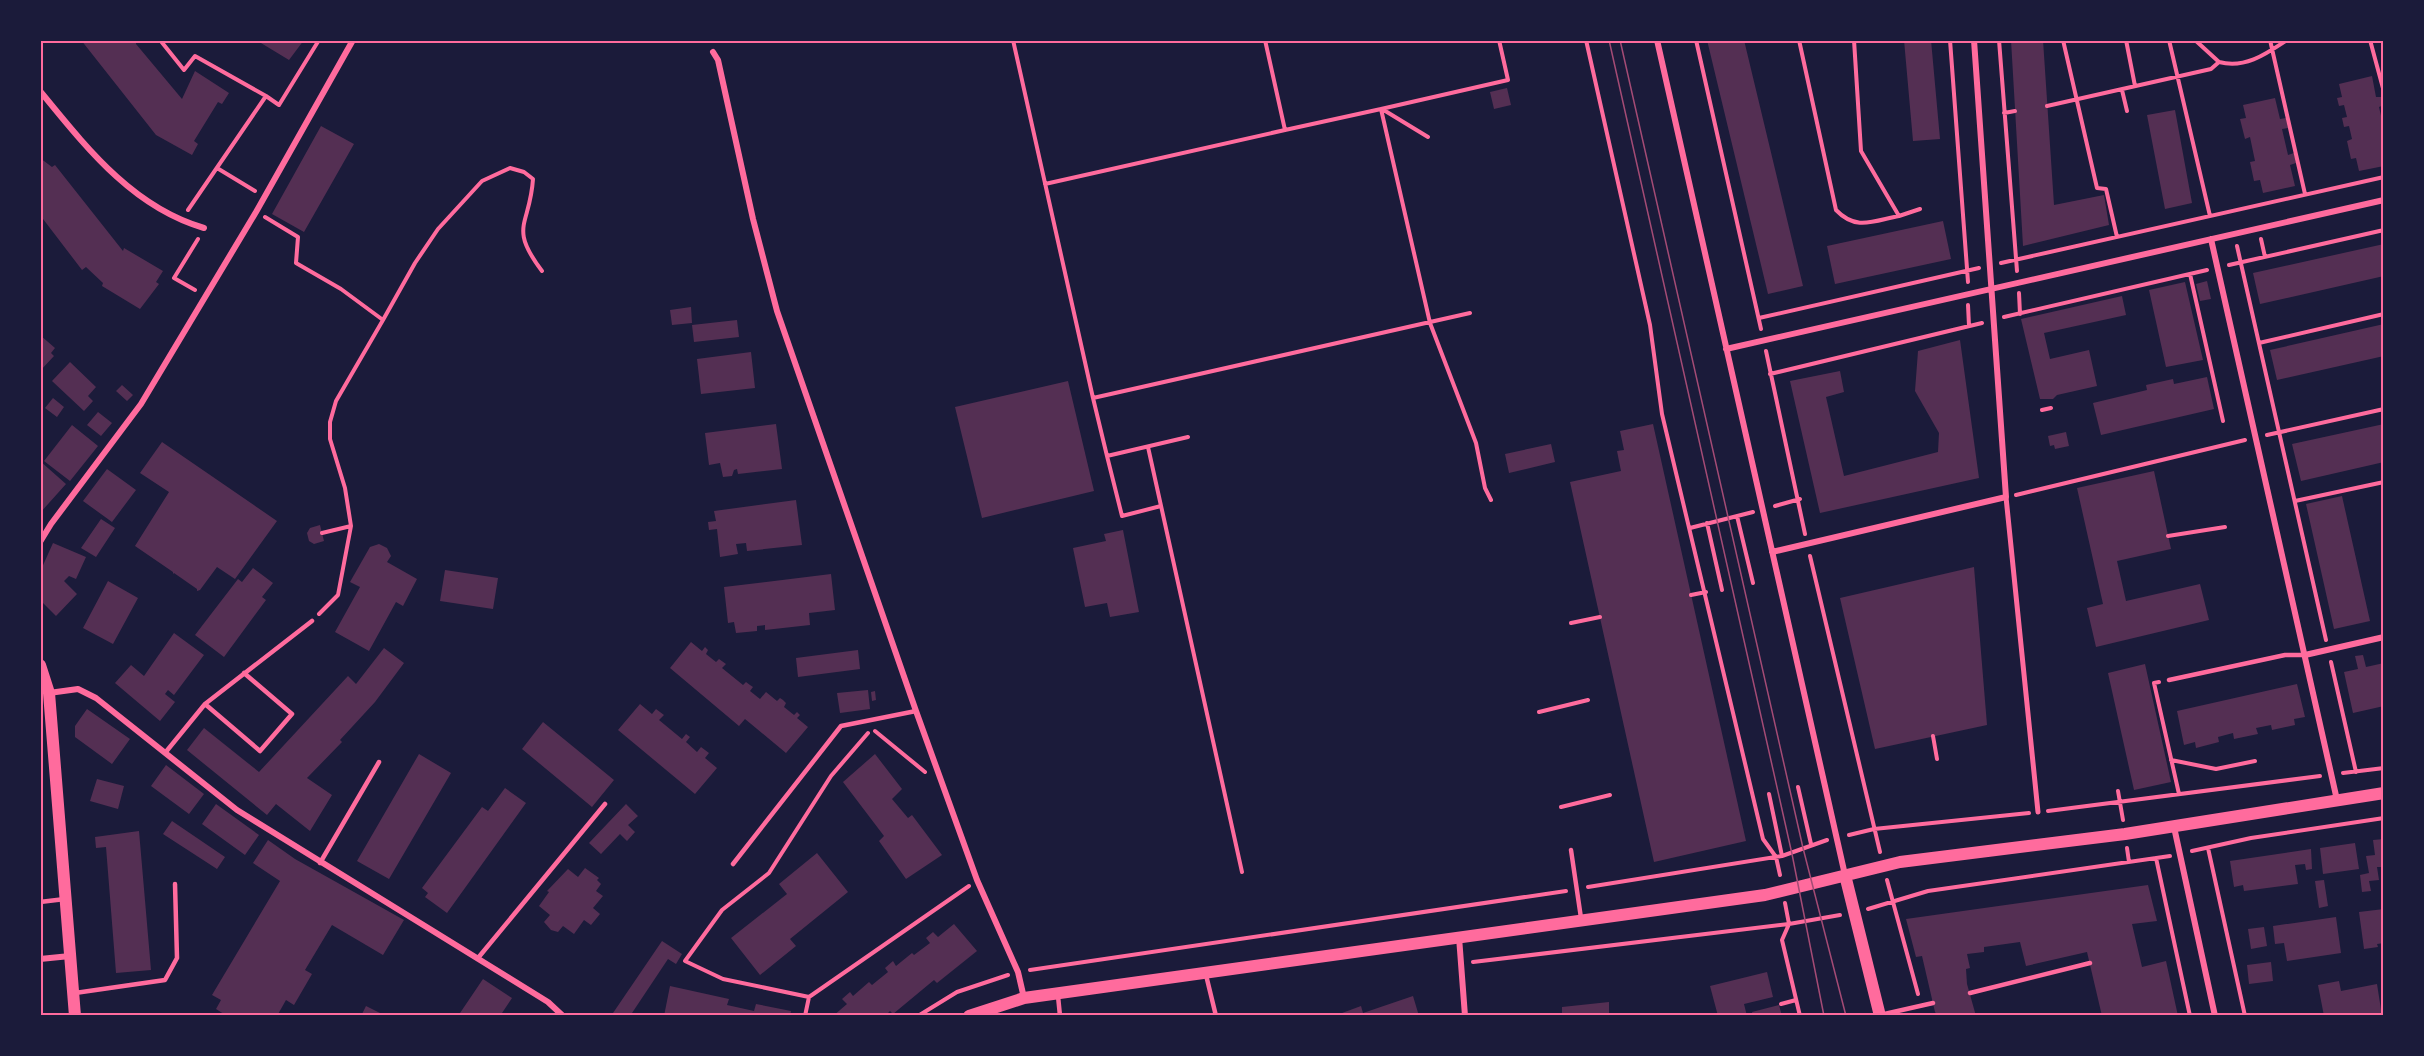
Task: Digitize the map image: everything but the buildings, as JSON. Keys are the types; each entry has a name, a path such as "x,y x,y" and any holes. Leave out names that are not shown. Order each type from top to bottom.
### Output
{"main road":[{"path":"40,665 49,693 75,1016"},
{"path":"969,1016 1024,998 1765,895 1900,862 2125,834 2384,793"},
{"path":"1845,875 1880,1015"}],"street":[{"path":"40,542 141,404 256,212 353,40"},
{"path":"1657,40 1845,875"},
{"path":"1974,40 2006,497 2038,812"},
{"path":"713,52 718,60 753,219 777,311 916,711 977,880 1018,972 1024,998"},
{"path":"40,92 98,161 128,188 181,221 204,228"},
{"path":"1726,349 2384,200"},
{"path":"2211,239 2337,800"},
{"path":"1772,552 2006,497"},
{"path":"2305,655 2384,638"},
{"path":"49,693 78,689 87,693 237,810 549,1002 563,1016"},
{"path":"2174,826 2215,1016"},
{"path":"1459,937 1465,1016"},
{"path":"40,959 70,956"}],"lane":[{"path":"165,753 205,704 312,621"},
{"path":"2169,680 2285,655 2305,655"},
{"path":"205,704 260,751 292,714 244,673"},
{"path":"733,864 841,726 916,711"},
{"path":"320,863 379,762"},
{"path":"478,958 605,804"},
{"path":"1571,850 1581,921"},
{"path":"73,993 165,980 177,958 176,884"},
{"path":"40,902 65,899"},
{"path":"1970,993 2090,963"},
{"path":"1205,973 1216,1016"},
{"path":"1057,993 1059,1016"},
{"path":"1880,1015 1932,1003"}],"path":[{"path":"160,40 184,70 195,56 279,105 319,40"},
{"path":"1014,40 1093,398 1122,516 1161,506"},
{"path":"1265,40 1285,130"},
{"path":"1045,184 1508,80 1499,40"},
{"path":"918,1016 957,992 1018,972 1776,857 1763,838 1662,414 1650,325 1586,40"},
{"path":"1696,40 1800,500 1807,544 1874,829"},
{"path":"1799,40 1836,210 1846,221 1861,223 1899,216 1920,209"},
{"path":"1854,40 1861,151 1899,216"},
{"path":"1950,40 1969,326"},
{"path":"1999,40 2020,314"},
{"path":"2063,40 2097,188 2106,189 2117,237"},
{"path":"2126,40 2135,86"},
{"path":"2169,40 2210,216"},
{"path":"2195,40 2219,62 2233,66 2245,63 2287,40"},
{"path":"2270,40 2306,195"},
{"path":"2370,40 2384,92"},
{"path":"2048,106 2211,69 2219,62"},
{"path":"2122,90 2127,111"},
{"path":"181,221 266,96"},
{"path":"1382,109 1428,137"},
{"path":"1382,109 1430,323 1476,443 1485,488 1491,500"},
{"path":"2004,113 2015,111"},
{"path":"218,168 264,195"},
{"path":"312,621 338,595 351,526 345,488 330,440 330,422 336,401 415,263 438,229 482,181 510,168 524,172 533,179 521,236 529,254 542,271"},
{"path":"1759,318 2384,177"},
{"path":"256,212 298,237 296,263 340,289 383,320"},
{"path":"204,228 174,278 206,297"},
{"path":"1770,374 2384,230"},
{"path":"2233,234 2356,772"},
{"path":"2190,274 2223,421"},
{"path":"1093,398 1470,313"},
{"path":"2259,343 2384,314"},
{"path":"2042,410 2051,408"},
{"path":"2006,497 2384,409"},
{"path":"1107,456 1188,437"},
{"path":"1148,447 1242,872"},
{"path":"2295,501 2384,482"},
{"path":"1690,528 1800,500"},
{"path":"1737,516 1753,583"},
{"path":"1707,523 1722,590"},
{"path":"322,534 351,526"},
{"path":"2169,536 2225,527"},
{"path":"1690,595 1706,592"},
{"path":"1571,623 1600,617"},
{"path":"2154,683 2179,794"},
{"path":"1539,712 1588,700"},
{"path":"808,997 723,979 685,962 722,910 769,873 831,776 872,729 921,770 942,778"},
{"path":"1933,736 1937,759"},
{"path":"2171,760 2216,769 2255,761"},
{"path":"1874,829 2120,803 2384,768"},
{"path":"1798,787 1811,844"},
{"path":"2118,790 2125,834"},
{"path":"1769,794 1782,856"},
{"path":"1561,807 1610,795"},
{"path":"1921,1006 1894,903 1928,891 2156,858 2261,837 2384,818"},
{"path":"1874,829 1879,823"},
{"path":"2208,848 2245,1016"},
{"path":"2156,858 2190,1016"},
{"path":"805,1016 808,997 977,880"},
{"path":"1461,961 1482,963 1629,942 1789,924 1782,940 1800,1016"},
{"path":"1781,1004 1796,1000"}],"tram line":[{"path":"1609,40 1792,854 1824,1016"},
{"path":"1620,40 1803,848 1846,1016"}]}
